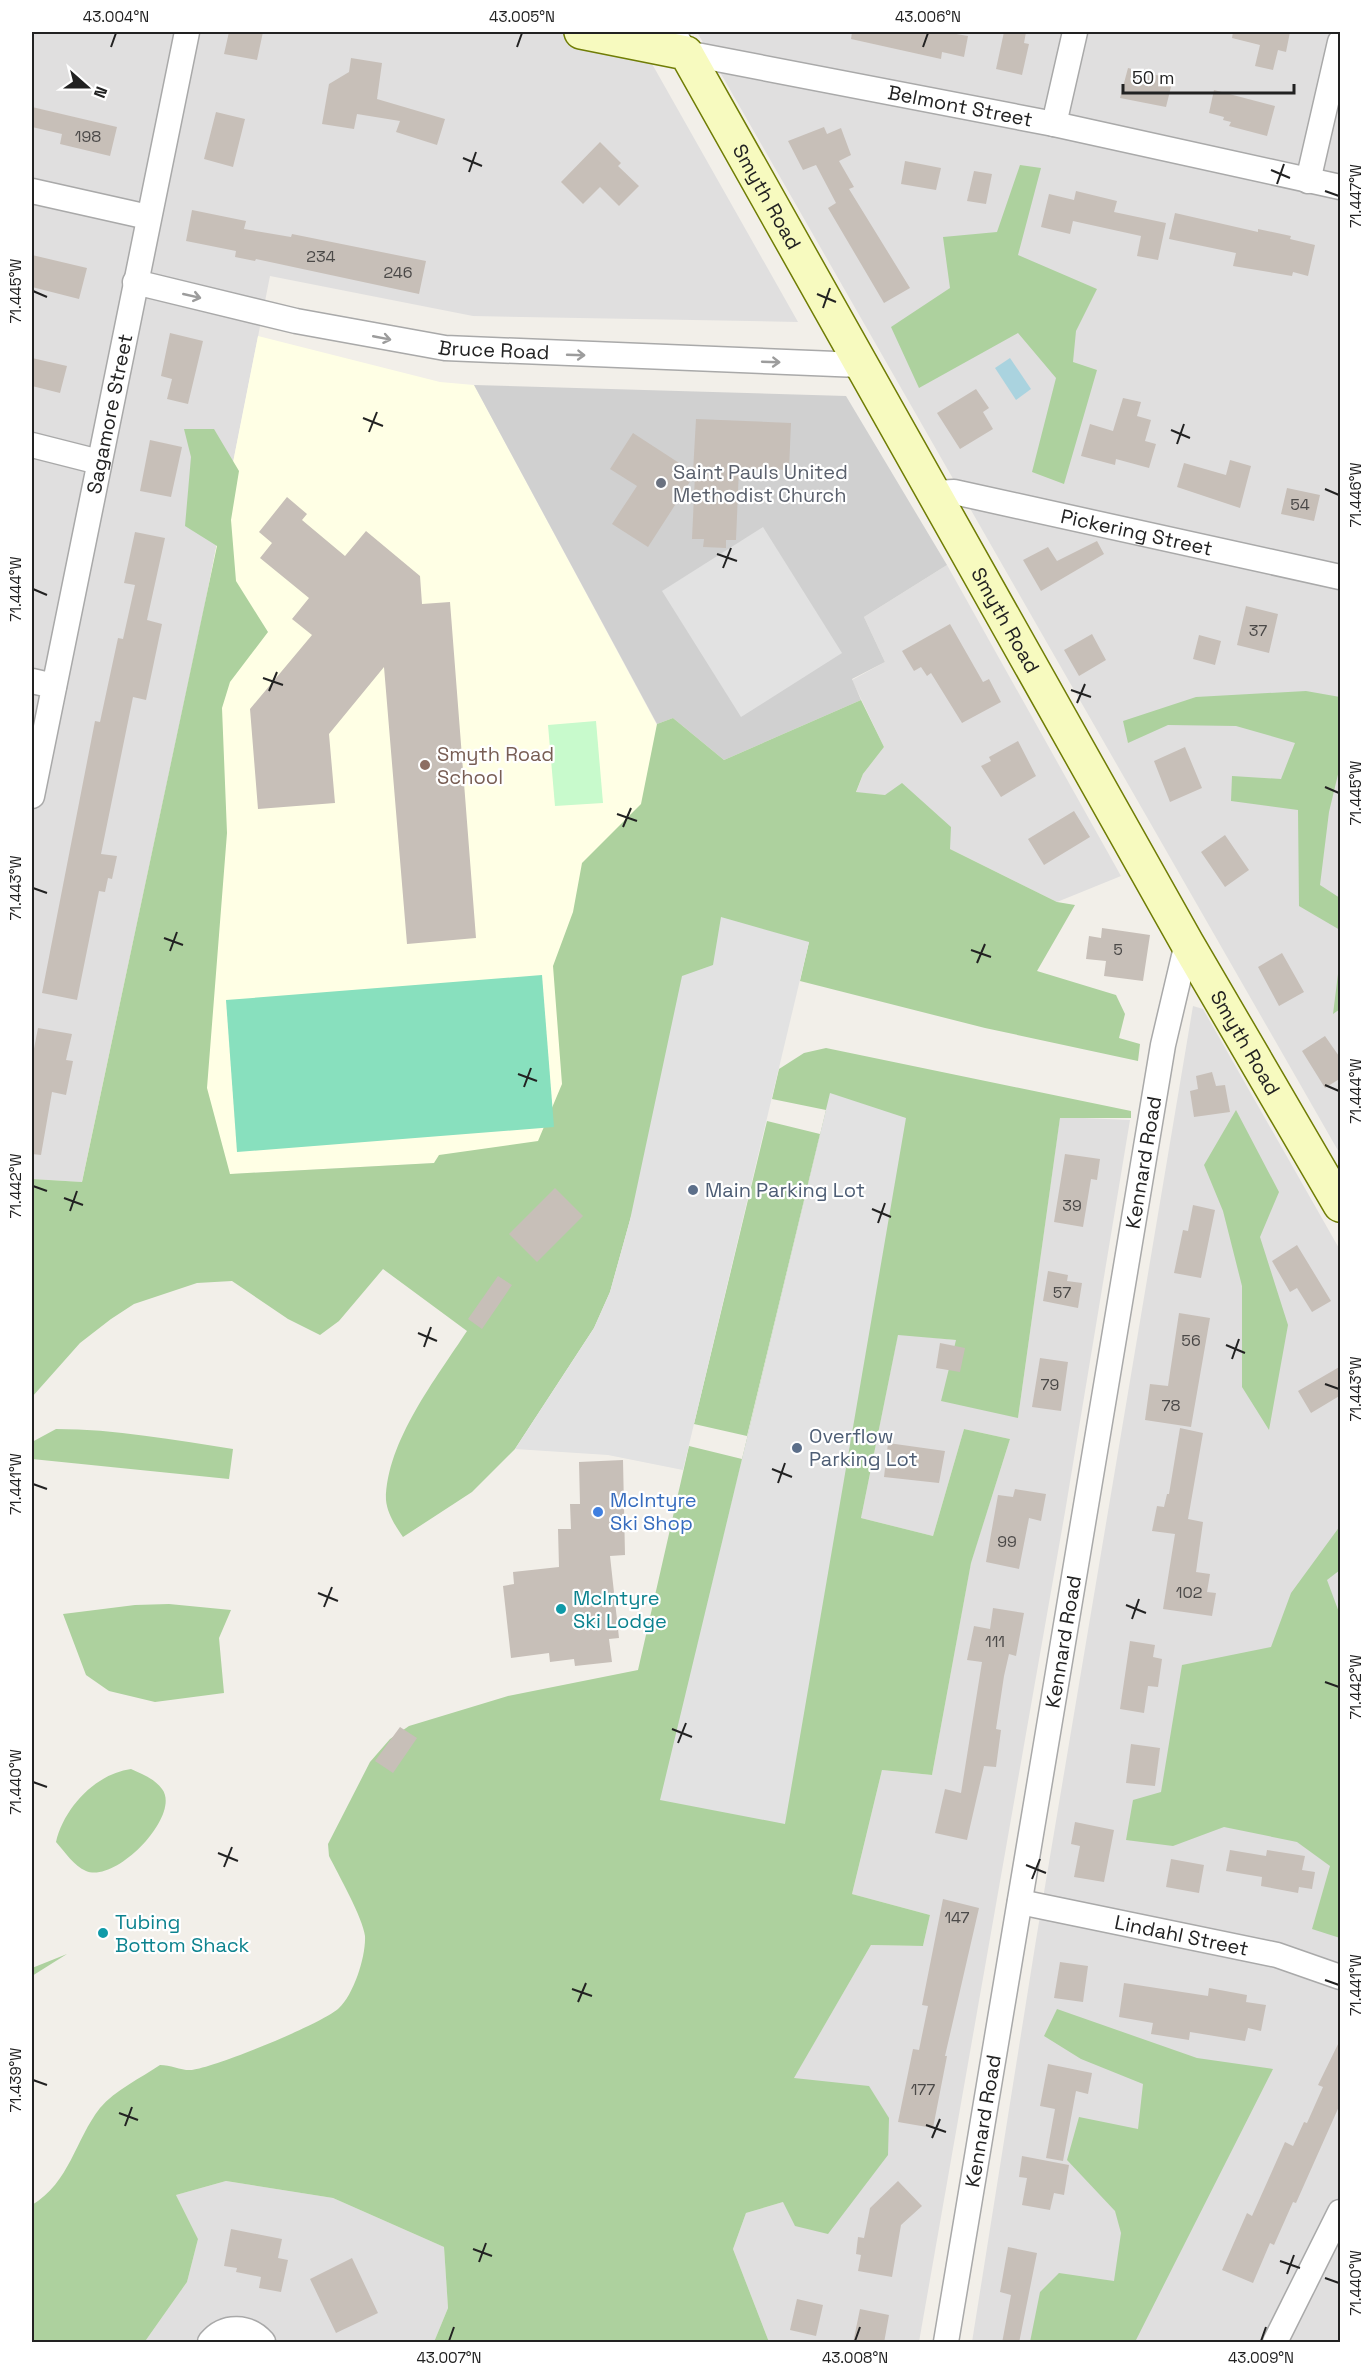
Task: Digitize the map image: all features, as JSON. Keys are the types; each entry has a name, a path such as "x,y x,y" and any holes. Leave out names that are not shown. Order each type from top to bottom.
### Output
{"street":[{"name":"Sagamore Street","path":"32,796 43,683 99,462 187,32"},
{"name":"Belmont Street","path":"581,32 680,42 1341,187"},
{"path":"1054,124 1075,32"},
{"name":"Smyth Road","path":"680,42 1187,943 1341,1204"},
{"path":"1308,181 1341,42"},
{"path":"32,191 148,217"},
{"name":"Bruce Road","path":"135,282 296,321 445,348 860,365"},
{"path":"32,445 99,462"},
{"name":"Pickering Street","path":"933,493 954,492 1341,577"},
{"name":"Kennard Road","path":"946,2343 1098,1445 1161,1055 1187,943"},
{"name":"Lindahl Street","path":"1020,1902 1277,1955 1341,1977"},
{"path":"1275,2343 1341,2212"},
{"path":"210,2343 222,2332 232,2329 254,2334 263,2343"}],"shaded area":[{"path":"32,32 634,32 798,322 473,316 270,276 204,609 82,1182 32,1179"},
{"path":"697,32 1340,32 1340,1154"},
{"name":"Smyth Road School","path":"258,336 440,382 474,385 700,805 602,1154 82,1182 204,609"},
{"path":"474,385 846,396 947,565 864,617 885,662 852,679 861,700 724,760 673,718 657,724"},
{"path":"763,527 842,653 741,717 662,591"},
{"path":"947,565 1121,876 1057,902 950,849 885,795 856,793 863,774 884,747 852,680 885,662 864,617"},
{"name":"Main Parking Lot","path":"721,917 809,942 683,1470 608,1455 515,1449 594,1328 610,1292 630,1220 682,976 713,965"},
{"path":"1193,1006 1203,1009 1340,1250 1340,2342 972,2342 1036,1940"},
{"name":"Overflow Parking Lot","path":"830,1093 906,1118 785,1824 660,1800"},
{"path":"1060,1117 1130,1120 1065,1512 919,2342 769,2342 733,2249 746,2213 783,2202 793,2079 871,1945 923,1946 930,1915 852,1894 882,1770 932,1775 971,1562 1010,1439 964,1429 933,1536 861,1518 898,1334 956,1340 1018,1418"},
{"path":"226,2181 333,2198 444,2247 448,2308 434,2342 133,2342 146,2340 187,2282 198,2239 176,2195"}],"green space":[{"path":"1020,165 1041,168 1018,255 1097,289 1076,331 1073,362 1097,370 1064,484 1032,472 1056,378 1018,333 919,388 891,327 950,288 943,237 997,232"},
{"path":"184,429 214,429 239,471 231,520 236,581 268,632 230,682 222,708 227,833 207,1088 230,1174 434,1163 439,1155 538,1141 562,1084 553,966 573,912 582,863 641,804 657,724 673,718 724,760 861,700 884,747 863,774 856,792 885,795 902,783 951,827 950,849 1057,902 1075,905 1037,971 1116,995 1125,1014 1119,1038 1140,1044 1138,1061 985,1028 800,981 809,942 713,965 630,1220 610,1292 594,1328 515,1449 472,1492 403,1537 390,1515 386,1500 388,1478 394,1456 415,1411 467,1331 383,1269 339,1321 320,1335 288,1319 232,1281 197,1283 134,1304 80,1343 32,1397 32,1179 82,1182 217,546 185,526 191,457"},
{"path":"1306,691 1340,697 1340,766 1329,812 1320,885 1340,898 1340,930 1299,906 1298,810 1231,801 1232,776 1281,779 1295,743 1236,726 1168,725 1128,743 1123,721 1196,697"},
{"path":"596,721 603,803 555,806 548,725"},
{"path":"1340,958 1340,1009 1333,1014"},
{"path":"542,975 554,1127 237,1152 226,1000"},
{"path":"826,1048 1131,1111 1131,1118 1060,1118 1018,1418 941,1401 956,1340 898,1335 861,1518 933,1536 964,1429 1010,1439 971,1563 932,1775 882,1770 852,1894 930,1915 923,1946 871,1945 794,2078 869,2086 889,2118 888,2155 828,2234 795,2226 783,2202 746,2213 733,2249 769,2342 434,2342 448,2308 444,2247 333,2198 226,2181 176,2195 198,2239 187,2282 146,2340 32,2342 32,2205 45,2196 64,2173 91,2120 100,2108 121,2090 160,2065 192,2070 245,2053 329,2015 339,2008 350,1994 361,1964 365,1936 355,1908 329,1856 328,1844 370,1762 390,1739 409,1726 508,1696 638,1670 689,1446 742,1459 660,1800 826,1110 772,1099 779,1069 804,1053"},
{"path":"1236,1110 1279,1192 1260,1237 1288,1325 1269,1430 1242,1387 1242,1286 1223,1211 1204,1165"},
{"path":"767,1121 820,1134 747,1436 694,1424"},
{"path":"56,1429 122,1433 233,1449 229,1479 32,1459 32,1442"},
{"path":"1340,1526 1340,1570 1327,1580 1340,1615 1340,1938 1312,1929 1330,1866 1297,1842 1224,1827 1173,1846 1126,1840 1133,1800 1161,1792 1182,1665 1271,1647 1291,1593"},
{"path":"169,1604 231,1610 219,1638 224,1693 155,1702 109,1691 86,1675 63,1614 135,1605"},
{"path":"131,1769 152,1780 162,1789 166,1801 163,1815 155,1830 129,1858 99,1872 86,1871 74,1862 56,1842 60,1829 74,1805 94,1785 118,1772"},
{"path":"67,1954 32,1976 32,1968"},
{"path":"1057,2009 1197,2058 1273,2069 1135,2342 1030,2342 1040,2292 1059,2273 1114,2281 1121,2233 1115,2211 1067,2160 1079,2117 1138,2129 1143,2084 1081,2059 1044,2036"}],"water":[{"path":"1010,358 1031,389 1016,400 995,368"}],"building":[{"path":"229,32 263,32 257,60 224,54"},
{"path":"852,32 945,32 968,36 964,57 942,52 941,59 851,39"},
{"path":"1004,32 1026,32 1024,43 1029,44 1022,75 996,69"},
{"path":"1233,32 1290,32 1286,52 1278,50 1273,70 1255,66 1260,45 1232,38"},
{"path":"351,58 382,63 377,99 445,119 437,145 396,132 400,121 357,114 354,129 322,124 329,84 349,72"},
{"path":"1128,68 1173,79 1166,107 1120,98"},
{"path":"1214,90 1275,106 1267,136 1229,126 1231,122 1223,120 1224,117 1209,113"},
{"path":"32,107 117,127 110,156 60,144 62,134 32,127"},
{"path":"216,112 245,119 233,167 204,159"},
{"path":"824,127 827,134 841,128 851,155 839,161 854,187 849,189 910,288 884,303 828,208 836,203 816,165 803,170 788,141"},
{"path":"600,142 621,163 618,166 639,186 619,206 600,187 583,204 561,182"},
{"path":"905,161 941,168 936,190 901,184"},
{"path":"974,171 992,174 986,204 967,201"},
{"path":"1076,191 1117,201 1114,212 1166,223 1158,260 1137,256 1141,236 1073,221 1070,234 1041,227 1049,194 1074,200"},
{"path":"192,210 246,221 244,229 291,237 292,234 426,261 419,294 256,259 255,261 235,257 236,251 186,241"},
{"path":"1175,213 1258,232 1258,229 1291,236 1290,239 1315,245 1308,276 1293,272 1292,276 1233,266 1236,253 1169,239"},
{"path":"32,255 87,268 79,299 32,287"},
{"path":"170,333 203,341 188,404 167,399 172,379 161,376"},
{"path":"32,358 67,366 60,393 32,386"},
{"path":"976,389 989,408 983,412 993,429 960,449 937,413"},
{"path":"1123,398 1141,402 1137,416 1151,420 1145,441 1156,444 1149,468 1116,459 1115,465 1081,456 1090,424 1113,431"},
{"name":"Saint Pauls United Methodist Church","path":"696,419 791,423 789,470 739,468 736,540 726,540 726,548 703,547 704,539 692,539 695,474 648,547 612,524 637,486 610,469 633,433 693,472"},
{"path":"150,440 182,447 171,497 140,491"},
{"path":"1230,460 1251,466 1240,508 1177,487 1184,463 1226,475"},
{"path":"1287,488 1320,495 1314,521 1281,514"},
{"path":"287,497 307,514 302,520 345,556 366,531 420,576 422,604 450,602 476,938 407,944 384,667 329,734 335,803 258,809 250,709 312,635 292,619 309,598 260,558 272,543 259,532"},
{"path":"135,532 165,538 147,620 162,624 146,700 133,697 101,854 117,856 112,879 108,878 105,892 99,891 77,1000 42,993 95,721 100,722 118,638 123,639 135,585 124,583"},
{"path":"1097,541 1104,554 1041,591 1023,560 1048,547 1057,561"},
{"path":"1246,606 1278,614 1269,653 1237,645"},
{"path":"950,624 983,682 989,679 1001,702 962,723 931,673 927,676 921,667 914,671 902,651"},
{"path":"1092,634 1106,660 1079,676 1064,650"},
{"path":"1199,635 1221,641 1215,665 1193,659"},
{"path":"1018,741 1036,776 1001,797 981,766 991,761 989,757"},
{"path":"1185,747 1202,788 1170,802 1154,761"},
{"path":"1074,811 1090,837 1044,865 1028,839"},
{"path":"1225,835 1249,870 1225,887 1201,852"},
{"path":"1102,928 1150,935 1143,981 1104,976 1106,961 1086,959 1089,936 1101,938"},
{"path":"1282,953 1304,992 1279,1006 1258,967"},
{"path":"38,1028 72,1034 66,1060 73,1061 66,1095 52,1092 41,1155 32,1154 32,1059"},
{"path":"1325,1036 1341,1059 1341,1078 1325,1088 1302,1051"},
{"path":"1212,1072 1216,1086 1225,1085 1230,1112 1194,1117 1190,1091 1198,1089 1196,1076"},
{"path":"1065,1154 1100,1159 1097,1180 1091,1179 1083,1227 1054,1222"},
{"path":"555,1188 583,1216 537,1262 509,1234"},
{"path":"1193,1205 1215,1210 1201,1278 1174,1273 1183,1230 1188,1231"},
{"path":"1297,1245 1331,1301 1312,1312 1297,1288 1290,1292 1272,1261"},
{"path":"1048,1271 1068,1275 1067,1281 1082,1283 1078,1308 1043,1301"},
{"path":"498,1276 512,1285 482,1329 468,1319"},
{"path":"1179,1313 1210,1318 1191,1427 1145,1420 1150,1384 1168,1386"},
{"path":"940,1343 965,1348 960,1372 936,1368"},
{"path":"1040,1358 1068,1362 1061,1411 1032,1407"},
{"path":"1341,1366 1341,1395 1311,1413 1298,1391"},
{"path":"1180,1428 1203,1433 1188,1519 1203,1522 1196,1572 1210,1574 1207,1592 1216,1593 1212,1616 1163,1609 1175,1534 1152,1531 1157,1506 1164,1507 1167,1494 1169,1494"},
{"path":"888,1443 945,1451 939,1483 884,1477"},
{"path":"623,1460 625,1555 610,1556 619,1638 609,1639 612,1662 575,1666 574,1659 550,1662 549,1653 511,1658 503,1586 514,1584 513,1572 559,1567 558,1529 571,1529 570,1504 580,1504 579,1462"},
{"path":"1015,1489 1046,1494 1041,1521 1029,1518 1019,1569 986,1562 998,1495 1013,1497"},
{"path":"993,1608 1024,1613 1016,1656 1009,1654 1004,1676 996,1729 1001,1730 996,1767 984,1766 967,1840 935,1833 945,1789 961,1793 982,1662 967,1660 974,1626 990,1629"},
{"path":"1130,1641 1155,1645 1153,1657 1162,1659 1158,1687 1148,1686 1144,1713 1120,1709"},
{"path":"400,1727 417,1738 393,1773 375,1761"},
{"path":"1131,1744 1160,1748 1155,1786 1126,1783"},
{"path":"1075,1822 1114,1830 1104,1882 1074,1877 1080,1846 1071,1844"},
{"path":"1230,1850 1266,1856 1267,1850 1305,1856 1302,1870 1315,1872 1312,1889 1299,1887 1298,1893 1261,1886 1262,1877 1226,1871"},
{"path":"1171,1859 1204,1865 1199,1893 1166,1887"},
{"path":"943,1899 979,1908 945,2056 947,2056 933,2128 898,2122 913,2049 919,2050 928,2006 922,2005"},
{"path":"1060,1962 1088,1966 1083,2002 1054,1998"},
{"path":"1124,1983 1208,1996 1209,1988 1247,1995 1246,2002 1266,2005 1261,2031 1248,2028 1245,2041 1190,2032 1189,2040 1151,2034 1153,2023 1119,2017"},
{"path":"1341,2038 1341,2102 1296,2203 1293,2202 1274,2245 1270,2243 1253,2283 1222,2270 1247,2213 1252,2216 1285,2142 1293,2146 1304,2122 1307,2123 1323,2087 1318,2085"},
{"path":"1048,2064 1092,2073 1088,2094 1076,2091 1063,2161 1046,2158 1055,2109 1040,2106"},
{"path":"1022,2156 1069,2165 1064,2195 1054,2193 1050,2210 1022,2205 1027,2178 1019,2177"},
{"path":"898,2181 922,2206 901,2225 892,2277 858,2271 861,2255 856,2254 858,2237 864,2238 870,2208"},
{"path":"231,2229 282,2239 278,2258 288,2260 281,2292 259,2288 261,2277 236,2272 237,2268 224,2266"},
{"path":"1008,2247 1037,2253 1019,2343 1002,2343 1011,2295 1000,2292"},
{"path":"352,2258 378,2313 336,2333 310,2279"},
{"path":"797,2299 823,2305 816,2336 790,2330"},
{"path":"860,2309 889,2315 884,2343 853,2343"}],"place":[{"name":"Saint Pauls United Methodist Church","path":"661,483"},
{"name":"Smyth Road School","path":"425,765"},
{"name":"Main Parking Lot","path":"693,1190"},
{"name":"Overflow Parking Lot","path":"797,1448"},
{"name":"McIntyre Ski Shop","path":"598,1512"},
{"name":"McIntyre Ski Lodge","path":"561,1609"},
{"name":"Tubing Bottom Shack","path":"103,1933"}]}
